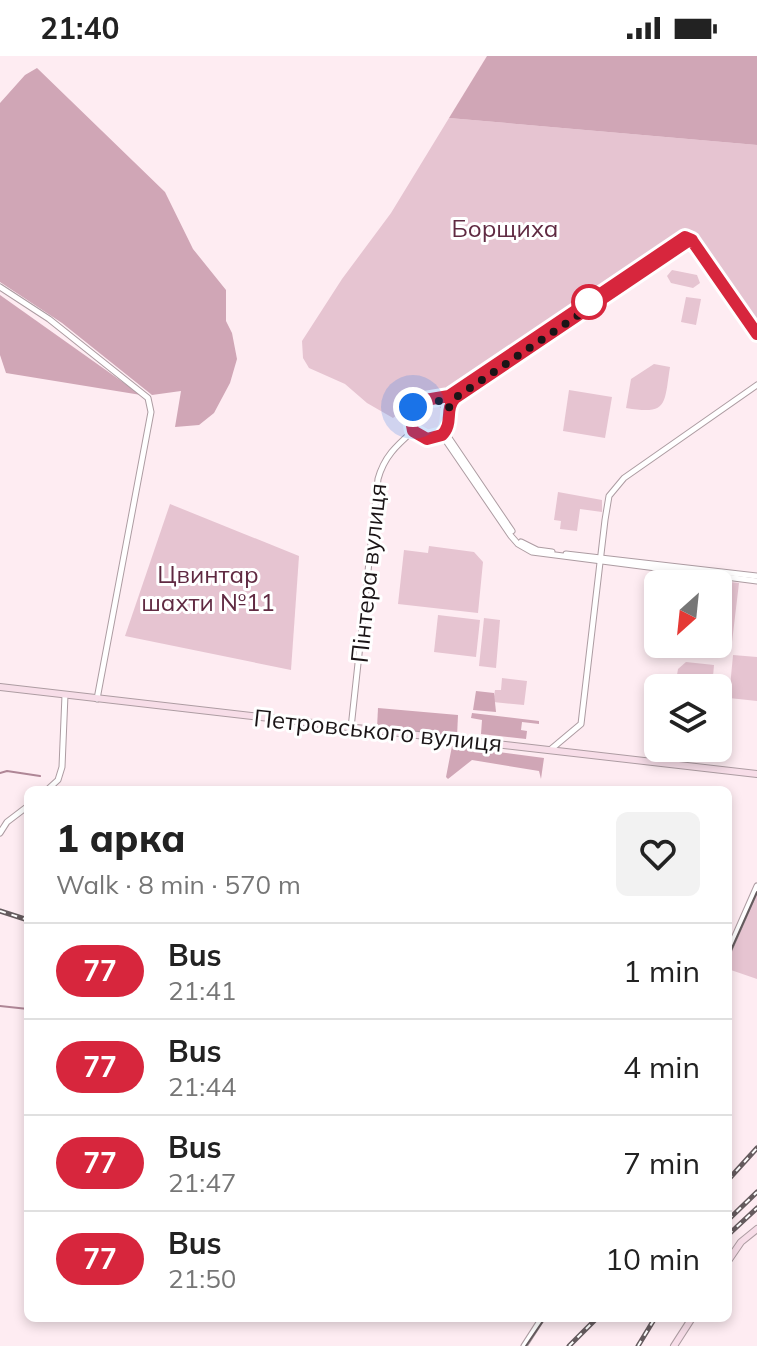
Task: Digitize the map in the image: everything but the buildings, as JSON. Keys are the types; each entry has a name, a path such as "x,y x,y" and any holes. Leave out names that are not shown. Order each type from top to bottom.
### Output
{"main road":[{"name":"Петровського вулиця","path":"0,687 757,774"},
{"path":"732,1255 741,1242 757,1229"},
{"path":"674,1346 689,1322"}],"street":[{"path":"444,434 427,439 413,431 409,420 413,407 423,399 449,396 685,237 693,242 757,334"},
{"path":"448,409 455,398 688,241 693,242"},
{"path":"0,287 57,325 138,389 150,403 151,412 97,699"},
{"path":"550,750 581,724 608,500 631,471 757,385"},
{"path":"436,399 448,409 450,420 444,434"},
{"name":"Пінтера вулиця","path":"351,729 378,479 381,465 389,453 413,431"},
{"path":"444,434 501,519 519,541 531,548 757,579"},
{"path":"51,786 58,780 62,767 65,695"},
{"path":"0,833 7,822 24,809"},
{"path":"732,943 757,886"},
{"path":"524,1346 539,1322"}],"green space":[{"name":"Борщиха","path":"449,118 757,145 757,322 751,325 687,233 449,394 419,398 393,418 367,403 345,384 309,368 303,358 302,341 342,279 391,213"},
{"path":"672,270 697,275 700,283 693,288 671,283 667,276"},
{"path":"686,297 701,299 696,325 681,322"},
{"path":"654,364 670,367 662,404 650,410 626,408 631,379"},
{"path":"569,390 612,397 605,438 563,431"},
{"path":"558,492 602,500 602,512 580,509 577,531 560,529 561,521 554,520"},
{"name":"Цвинтар шахти №11","path":"170,504 299,556 291,670 125,636"},
{"path":"429,546 474,552 483,562 478,613 398,604 404,550 428,553"},
{"path":"732,582 739,583 732,642"},
{"path":"438,615 480,620 476,657 434,652"},
{"path":"484,618 500,620 496,668 479,666"},
{"path":"733,655 757,657 757,701 732,698"},
{"path":"686,662 714,665 713,674 677,674"},
{"path":"502,678 527,681 524,705 493,702 495,690 501,690"},
{"path":"757,886 757,979 732,970 732,942"}],"shaded area":[{"path":"487,56 757,56 757,145 449,118"},
{"path":"37,68 165,192 193,249 226,290 226,321 232,333 237,359 230,383 214,413 199,425 175,427 181,391 152,395 62,323 0,282 0,103 25,75"},
{"path":"0,295 141,395 6,373 0,355"},
{"path":"476,691 494,693 496,712 473,710"},
{"path":"378,708 458,715 457,737 377,728"},
{"path":"472,713 539,721 539,724 522,722 521,730 527,731 526,739 481,734 482,720 471,718"},
{"path":"452,746 544,758 541,779 539,771 472,760 448,779"}],"waterway":[{"path":"0,773 7,771 40,776"},
{"path":"0,1006 24,1009"}],"tram line":[{"path":"732,948 757,892"},
{"path":"526,1346 542,1322"}],"railway":[{"path":"0,911 24,919"},
{"path":"732,1176 757,1148"},
{"path":"732,1216 757,1192"},
{"path":"732,1231 757,1208"},
{"path":"569,1346 593,1322"},
{"path":"638,1346 653,1322"}],"bus line":[{"name":"77","path":"692,240 685,237 449,396 419,401 413,407 409,420 413,431 427,439 442,435 450,424 448,409 455,398 688,241 693,242 757,334"}],"route":[{"path":"413,407 423,399 432,398 448,409 455,398 592,306 589,302"}]}
